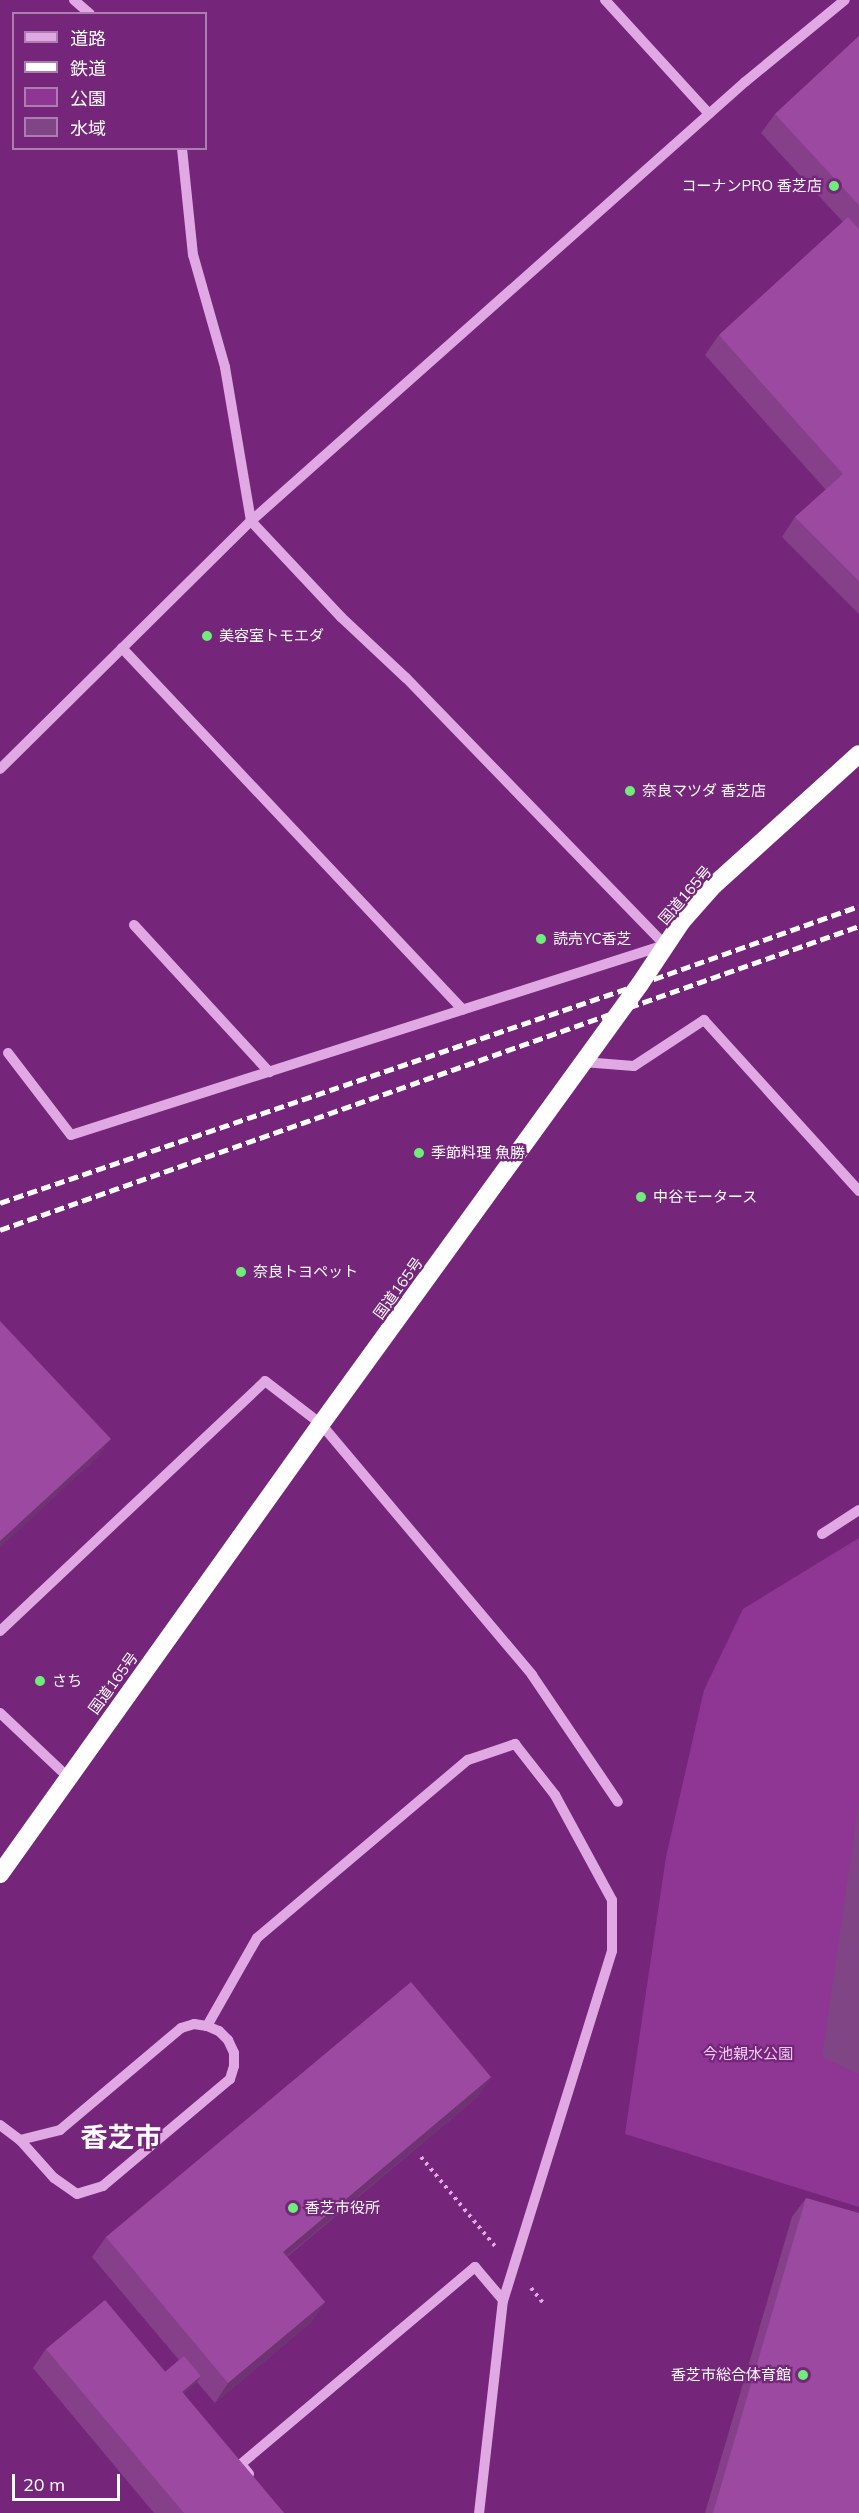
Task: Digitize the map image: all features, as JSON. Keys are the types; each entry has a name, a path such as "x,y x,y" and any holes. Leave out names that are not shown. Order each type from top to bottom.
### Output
{"highway":[{"name":"国道165号","path":"0,1874 682,921 714,885 859,754"}],"street":[{"path":"74,0 88,12"},
{"path":"606,0 709,114"},
{"path":"0,769 252,521 709,114 845,0"},
{"path":"8,1053 71,1135 665,945 406,678 341,617 252,521 225,367 193,255 182,150"},
{"path":"122,648 463,1010"},
{"path":"134,925 269,1072"},
{"path":"583,1062 634,1066 704,1020 859,1191"},
{"path":"0,1631 266,1381 321,1424 532,1675 618,1802"},
{"path":"822,1534 859,1510"},
{"path":"0,1713 68,1777"},
{"path":"207,2026 257,1938 468,1760 515,1744 555,1795 612,1900 612,1951 503,2300 479,2513"},
{"path":"0,2125 20,2140 54,2178 77,2193 103,2186 230,2079 234,2066 234,2053 224,2036 207,2026 194,2024 181,2028 60,2130 20,2140"},
{"path":"254,2480 241,2464 476,2267 503,2300"}],"path":[{"path":"421,2157 544,2304"}],"green space":[{"name":"今池親水公園","path":"859,1538 859,2207 625,2134 666,1857 704,1690 743,1609"}],"water":[{"path":"859,1801 859,2074 822,2057"}],"building":[{"name":"コーナンPRO 香芝店","path":"859,36 859,205 775,114"},
{"path":"848,217 859,229 859,581 795,517 843,474 719,335"},
{"path":"0,1321 111,1439 0,1541"},
{"path":"411,1982 491,2077 283,2252 325,2302 228,2383 106,2237"},
{"name":"香芝市総合体育館","path":"806,2198 859,2213 859,2513 713,2513"},
{"path":"105,2300 284,2513 184,2513 46,2349"},
{"path":"184,2356 201,2376 182,2392 165,2372"}],"railway":[{"path":"0,1203 640,984 859,906"},
{"path":"0,1230 859,926"}],"place":[{"name":"コーナンPRO 香芝店","path":"834,186"},
{"name":"美容室トモエダ","path":"207,636"},
{"name":"奈良マツダ 香芝店","path":"630,791"},
{"name":"読売YC香芝","path":"541,939"},
{"name":"季節料理 魚勝","path":"419,1153"},
{"name":"中谷モータース","path":"641,1197"},
{"name":"奈良トヨペット","path":"241,1272"},
{"name":"さち","path":"40,1681"},
{"name":"香芝市役所","path":"293,2208"},
{"name":"香芝市総合体育館","path":"803,2375"}],"district":[{"name":"香芝市","path":"121,2138"}]}
